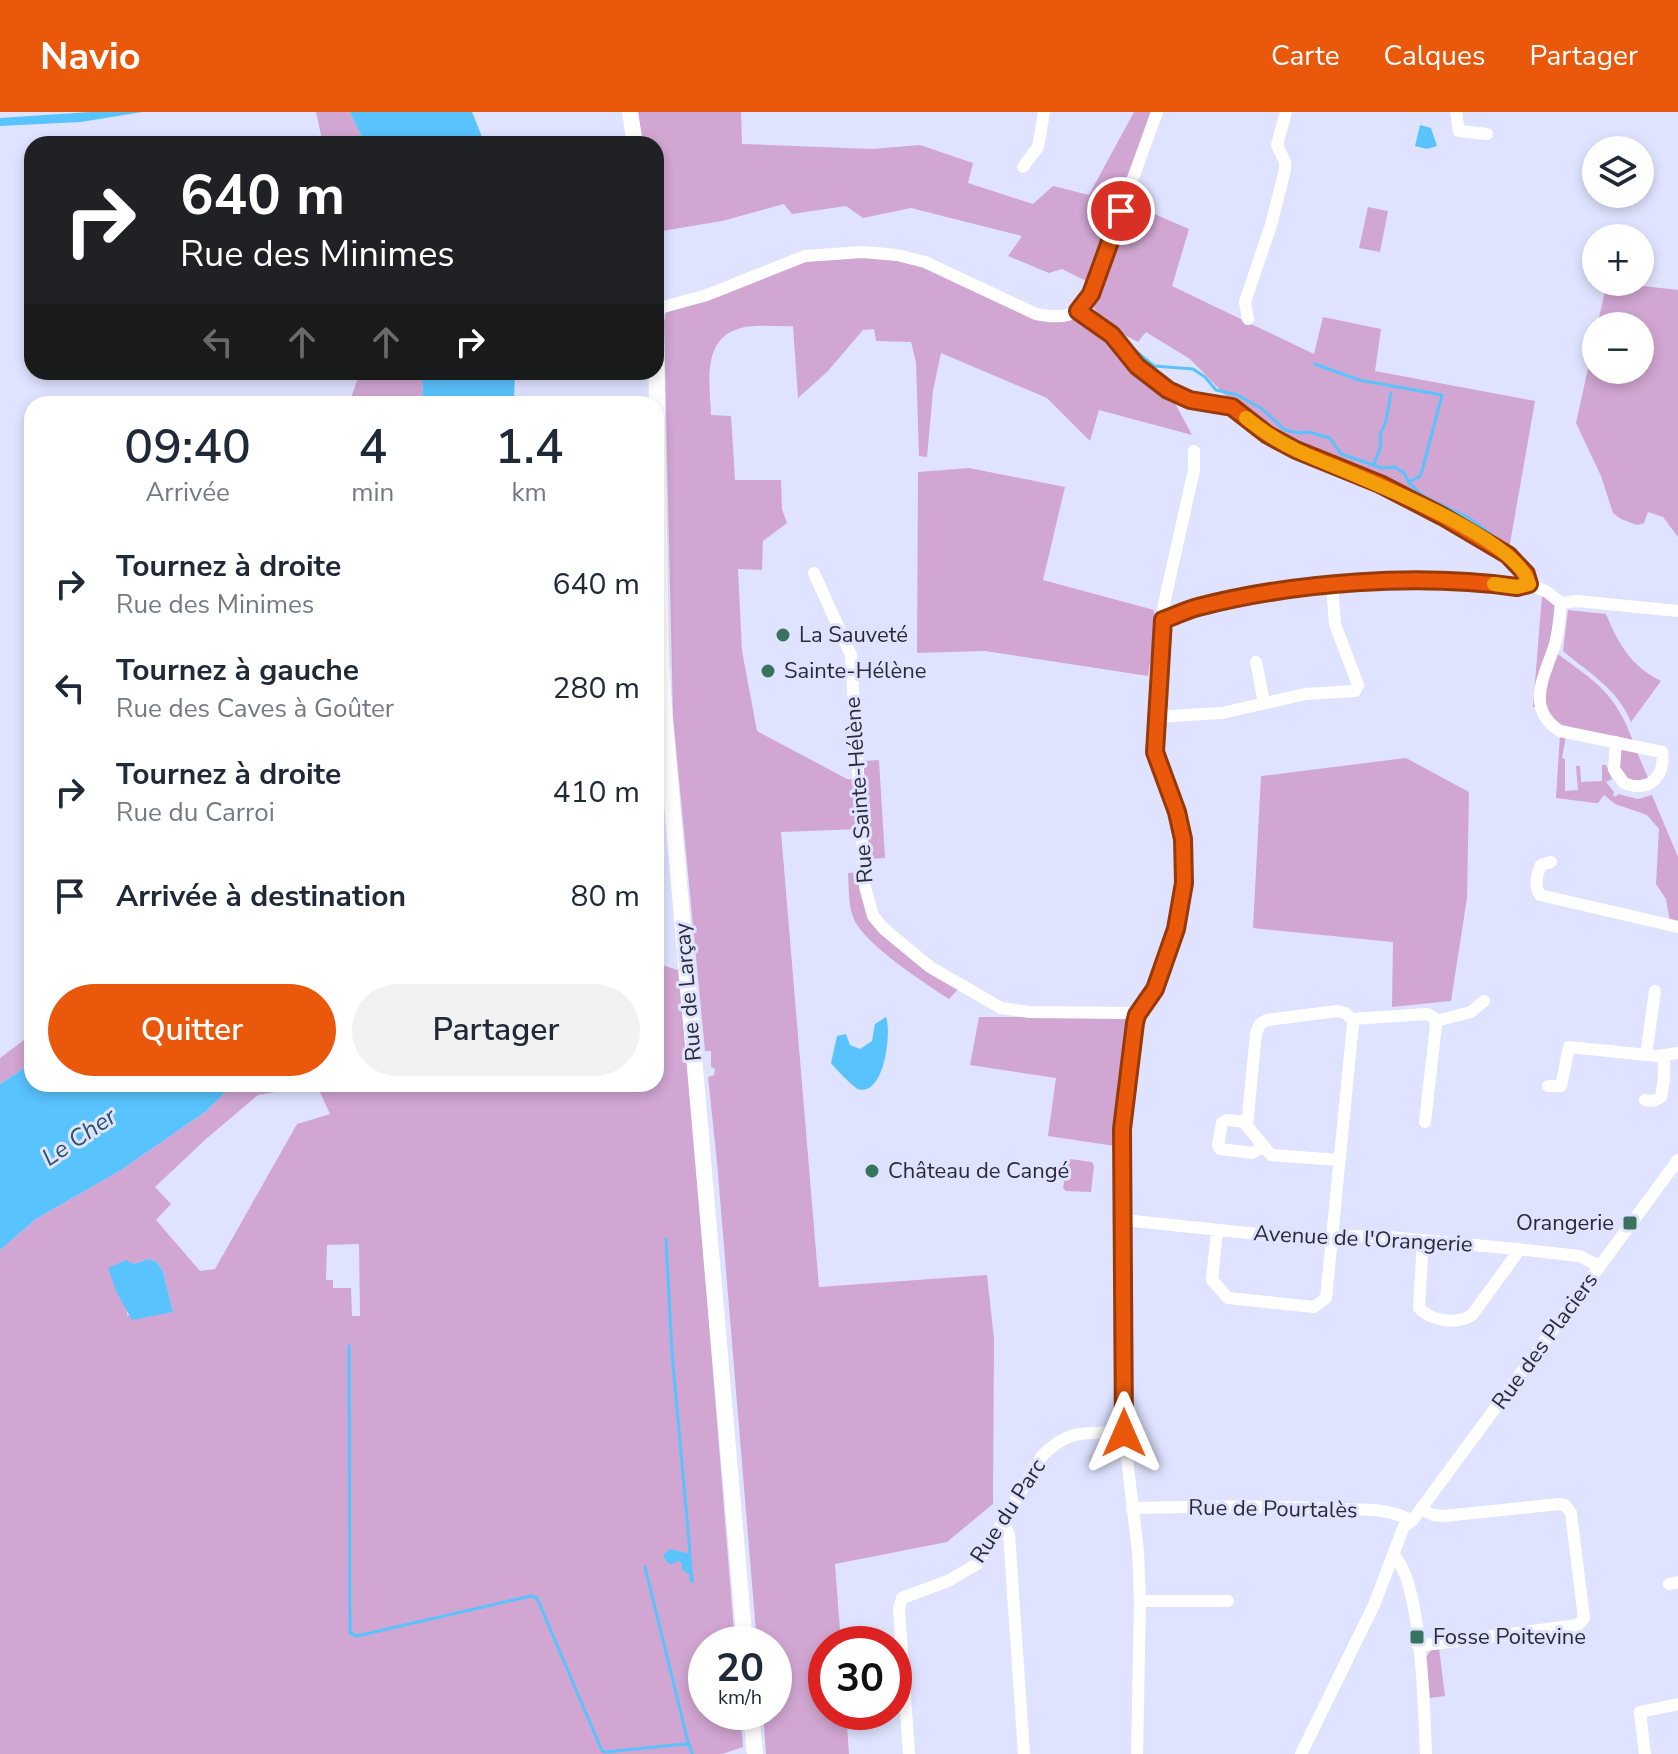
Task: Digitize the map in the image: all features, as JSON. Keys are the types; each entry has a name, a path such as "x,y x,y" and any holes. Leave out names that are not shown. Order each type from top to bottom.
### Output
{"main road":[{"path":"630,112 634,136"},
{"name":"Rue de Larçay","path":"664,707 743,1626"},
{"path":"753,1730 755,1754"}],"street":[{"path":"1023,167 1038,147 1044,112"},
{"path":"664,307 707,295 805,256 839,253 882,254 925,262 1036,314 1061,317 1078,311 1094,285 1157,112"},
{"path":"1248,319 1245,302 1271,225 1285,170 1285,162 1277,145 1286,112"},
{"path":"1456,112 1459,131 1487,134"},
{"path":"1078,311 1112,335 1137,366 1168,390 1190,400 1232,407 1268,435 1296,450 1380,484 1431,510 1508,555 1526,574 1529,584"},
{"path":"1137,1754 1140,1601 1124,1433 1122,1129 1137,1015 1155,989 1176,929 1184,883 1183,839 1177,812 1155,752 1155,717 1166,590 1194,470 1194,451"},
{"name":"Rue Sainte-Hélène","path":"814,573 851,655 865,887 870,909 878,923 930,967 1001,1008 1029,1012 1137,1015"},
{"path":"1163,620 1216,603 1281,590 1432,581 1517,587 1529,584 1561,603 1577,601 1678,611"},
{"path":"1155,717 1222,713 1305,694 1355,691 1358,685 1335,624 1332,585"},
{"path":"1561,603 1554,647 1542,676 1540,703 1543,714 1560,731 1616,742 1662,752 1663,766 1656,779 1640,787 1624,783 1614,769 1616,742"},
{"path":"1256,662 1264,703"},
{"path":"1551,862 1541,865 1539,870 1537,886 1540,895 1678,927"},
{"path":"1646,1055 1655,991"},
{"path":"1436,1021 1471,1012 1484,1001"},
{"path":"1217,1230 1212,1280 1225,1296 1314,1307 1327,1297 1352,1021 1345,1013 1337,1011 1272,1019 1260,1024 1256,1033 1247,1122 1249,1129 1271,1155 1339,1160"},
{"path":"1352,1021 1427,1014 1436,1021"},
{"path":"1425,1122 1436,1021"},
{"path":"1555,1043 1646,1055 1678,1053"},
{"path":"1548,1086 1561,1086 1569,1047"},
{"path":"1645,1100 1654,1101 1661,1097 1664,1056"},
{"path":"1247,1122 1227,1120 1222,1123 1220,1149 1252,1153 1264,1147"},
{"name":"Rue des Placiers","path":"1301,1754 1374,1605 1404,1526 1421,1509 1678,1160"},
{"name":"Avenue de l'Orangerie","path":"1124,1220 1287,1237 1378,1236 1517,1249 1579,1256 1600,1266"},
{"path":"1423,1241 1419,1308 1432,1318 1462,1321 1472,1315 1517,1249"},
{"name":"Rue du Parc","path":"909,1754 900,1603 906,1595 970,1570 977,1564 1042,1456 1055,1442 1068,1435 1124,1433"},
{"path":"1418,1646 1578,1625 1584,1618 1571,1513 1565,1505 1444,1516 1421,1509"},
{"name":"Rue de Pourtalès","path":"1132,1508 1310,1507 1381,1511 1412,1521"},
{"path":"1003,1523 1009,1534 1024,1754"},
{"path":"1394,1556 1406,1572 1418,1646 1426,1754"},
{"path":"1140,1601 1228,1601"},
{"path":"1645,1754 1640,1712 1678,1704"}],"shaded area":[{"path":"316,112 350,112 361,136 321,136"},
{"path":"630,112 741,112 742,144 872,149 920,145 973,163 968,183 1033,204 1053,186 1089,195 1134,112 1153,112 1138,162 1106,226 1122,234 1129,203 1189,229 1172,286 1314,354 1323,317 1381,329 1375,371 1535,401 1508,555 1442,516 1296,450 1231,401 1190,359 1146,332 1138,342 1104,320 1093,305 1094,285 1062,269 1049,273 1008,256 1022,236 911,208 863,218 846,206 792,214 784,204 722,221 664,231 664,136 634,136"},
{"path":"1368,207 1388,211 1380,252 1359,248"},
{"path":"897,255 1045,316 1094,321 1168,390 1192,435 1099,410 1090,441 1047,398 941,353 933,391 927,457 919,456 916,362 911,342 876,341 874,329 863,330 827,372 798,398 793,326 741,328 719,341 714,352 710,376 711,415 731,416 735,480 781,480 782,509 787,523 763,541 762,570 738,569 742,651 757,731 847,779 858,780 861,829 781,832 819,1287 987,1275 994,1339 993,1504 947,1542 835,1564 840,1626 808,1626 808,1730 847,1730 849,1754 766,1754 764,1730 792,1730 792,1626 756,1626 708,1077 714,1075 715,1069 711,1067 711,1051 705,1051 673,717 664,322 667,307 805,256"},
{"path":"1654,287 1678,290 1678,537 1663,517 1648,512 1644,523 1637,525 1613,513 1601,476 1576,423 1585,384 1654,384 1654,312 1600,312 1604,296 1654,296"},
{"path":"357,380 422,380 423,396 352,396"},
{"path":"969,468 1065,487 1043,580 1154,610 1157,616 1148,676 985,651 917,653 918,472"},
{"path":"1542,595 1557,604 1537,707 1533,707"},
{"path":"1568,610 1606,614 1627,654 1642,669 1661,681 1631,722 1610,691 1563,651"},
{"path":"1555,652 1603,689 1619,711 1633,741 1562,728 1546,712 1545,674"},
{"path":"1560,735 1566,736 1562,758 1565,759 1565,791 1578,790 1576,766 1580,766 1581,782 1602,781 1602,765 1606,765 1612,779 1606,782 1616,797 1618,794 1638,799 1652,795 1678,857 1678,922 1670,922 1666,899 1656,884 1659,829 1647,815 1615,804 1604,795 1598,803 1556,798"},
{"path":"1622,748 1636,750 1649,780 1629,783 1615,759"},
{"path":"1406,758 1469,792 1467,898 1451,1001 1392,1007 1393,942 1253,928 1261,776"},
{"path":"879,760 885,858 868,859 863,761"},
{"path":"864,872 878,923 961,986 949,999 896,962 859,928 850,906 848,873"},
{"path":"664,966 678,970 734,1626 688,1626 688,1730 742,1730 743,1747 722,1754 0,1754 0,1250 36,1219 121,1170 205,1112 226,1092 275,1092 258,1095 155,1187 171,1204 156,1220 200,1271 215,1269 297,1124 330,1114 320,1092 664,1092","holes":["359,1244 360,1316 352,1316 351,1288 333,1288 333,1280 326,1280 327,1245","149,1259 157,1262 163,1271 173,1312 127,1315 133,1264"]},
{"path":"979,1017 1123,1017 1129,1023 1115,1146 1048,1136 1056,1078 970,1065"},
{"path":"24,1040 24,1068 0,1084 0,1058"},
{"path":"1070,1159 1092,1162 1091,1192 1066,1191 1063,1188"},
{"path":"1439,1648 1445,1696 1430,1698 1426,1657 1432,1649"}],"water":[{"path":"142,112 81,122 0,126 0,118"},
{"path":"350,112 472,112 482,136 361,136"},
{"path":"1420,125 1431,128 1437,146 1427,149 1415,146"},
{"path":"422,380 515,380 514,396 423,396"},
{"path":"886,1017 887,1049 880,1074 867,1089 858,1089 831,1063 837,1036 846,1034 850,1045 860,1049 872,1041 875,1024"},
{"name":"Le Cher","path":"24,1068 24,1092 226,1092 205,1112 121,1170 36,1219 0,1250 0,1084"},
{"path":"149,1259 157,1262 163,1271 173,1312 132,1320 108,1268 126,1260 133,1264"},
{"path":"670,1549 691,1554 694,1583 689,1581 690,1575 682,1569 682,1563 678,1561 670,1565 664,1558"}],"waterway":[{"path":"1127,344 1154,366 1193,369 1216,390 1237,395 1261,408 1285,430 1330,438 1341,454 1382,468 1395,467 1423,496 1469,518 1491,534"},
{"path":"1315,364 1359,380 1442,395 1422,471 1419,477 1408,482"},
{"path":"1374,464 1381,446 1380,435 1391,393"},
{"path":"666,1239 672,1353 690,1553"},
{"path":"349,1346 350,1633 357,1636 531,1596 537,1598 602,1751 684,1744 690,1746 692,1754"},
{"path":"645,1567 689,1746"}],"slow traffic":[{"path":"1246,418 1268,435 1296,450 1380,484 1492,545 1522,569 1529,584 1517,587 1494,584"}],"place":[{"name":"La Sauveté","path":"783,635"},
{"name":"Sainte-Hélène","path":"768,671"},
{"name":"Château de Cangé","path":"872,1171"},
{"name":"Orangerie","path":"1630,1223"},
{"name":"Fosse Poitevine","path":"1417,1637"}],"route":[{"path":"1121,211 1091,294 1078,311 1112,335 1137,366 1180,397 1232,407 1268,435 1296,450 1380,484 1442,516 1508,555 1526,574 1529,584 1517,587 1432,581 1281,590 1216,603 1163,620 1155,752 1177,812 1185,857 1183,896 1176,929 1155,989 1137,1015 1122,1129 1124,1433"}]}
